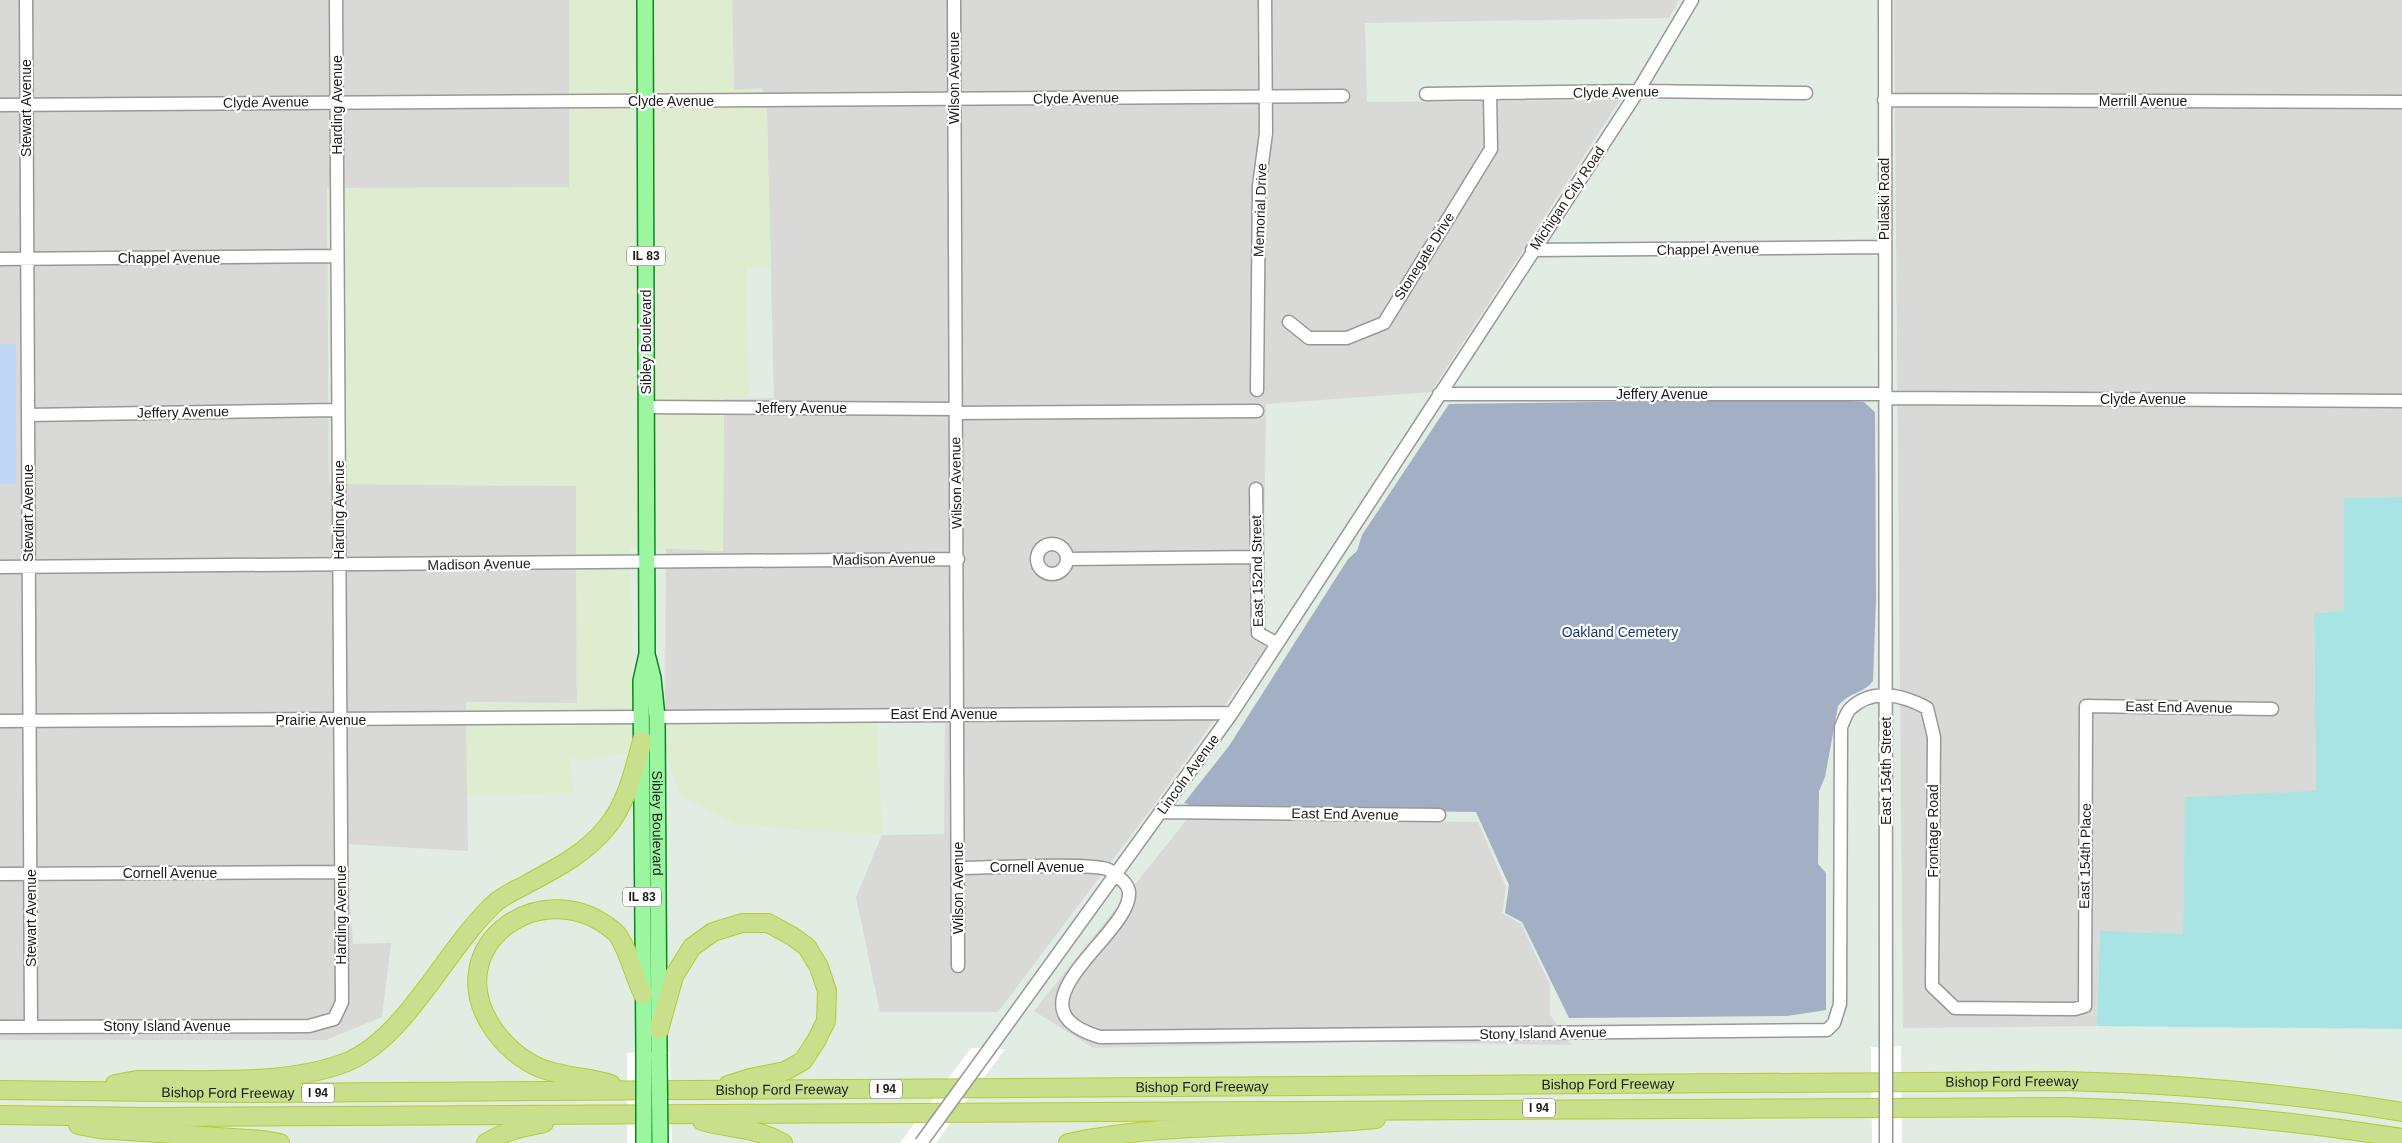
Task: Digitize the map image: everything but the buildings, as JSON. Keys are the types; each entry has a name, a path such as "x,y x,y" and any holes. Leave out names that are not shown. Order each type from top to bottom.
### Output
{"highway":[{"path":"70,1092 137,1080 297,1076 348,1061 371,1049 389,1034 471,928 496,901 568,863 589,846 608,826 622,802 632,778 642,740"},
{"path":"635,1091 540,1068 515,1052 498,1037 482,1012 477,989 479,966 487,946 500,929 522,916 542,909 567,909 594,917 616,933 643,994"},
{"path":"659,1030 674,976 692,947 713,932 742,923 768,923 792,936 807,947 819,967 827,992 826,1020 803,1060 785,1071 750,1078 714,1090"},
{"name":"Bishop Ford Freeway","path":"0,1090 244,1093 2064,1081 2141,1083 2248,1091 2343,1102 2402,1112"},
{"name":"Bishop Ford Freeway","path":"0,1115 675,1114 1837,1107 2110,1108 2270,1119 2402,1138"},
{"path":"1068,1143 1106,1135 1163,1129 1349,1122 1482,1109"},
{"path":"486,1143 507,1131 522,1126 580,1114"},
{"path":"675,1114 714,1124 768,1134 783,1143"},
{"path":"31,1116 99,1129 263,1140 280,1143"}],"main road":[{"name":"Sibley Boulevard","path":"644,0 647,654 642,681 649,717 659,1030 651,1053"},
{"name":"Sibley Boulevard","path":"649,717 642,740 643,994 660,1143"},
{"name":"IL 83","path":"644,1143 651,1053"}],"street":[{"name":"Stewart Avenue","path":"26,0 31,1026"},
{"name":"Harding Avenue","path":"334,1019 342,1002 336,0"},
{"name":"Wilson Avenue","path":"954,0 955,411 958,558 958,966"},
{"name":"Memorial Drive","path":"1257,390 1259,186 1266,132 1265,0"},
{"name":"Michigan City Road","path":"1439,394 1638,91 1692,0"},
{"name":"Pulaski Road","path":"1885,0 1885,396"},
{"name":"Clyde Avenue","path":"1426,94 1638,91 1806,92"},
{"name":"Stonegate Drive","path":"1289,322 1308,338 1347,338 1384,323 1491,149 1490,94"},
{"name":"Clyde Avenue","path":"0,105 1343,96"},
{"name":"Merrill Avenue","path":"1884,100 2402,102"},
{"name":"Chappel Avenue","path":"1532,250 1884,247"},
{"name":"Chappel Avenue","path":"0,259 337,256"},
{"name":"Jeffery Avenue","path":"1439,394 1885,396"},
{"name":"Lincoln Avenue","path":"920,1143 1232,713 1439,394"},
{"name":"Clyde Avenue","path":"1885,396 2402,400"},
{"name":"East 154th Street","path":"1885,396 1886,1143"},
{"name":"Jeffery Avenue","path":"646,406 955,411 1257,411"},
{"name":"Jeffery Avenue","path":"28,415 338,410"},
{"name":"East 152nd Street","path":"1256,489 1258,634 1276,643"},
{"path":"1067,559 1257,557"},
{"name":"Madison Avenue","path":"0,567 958,558"},
{"name":"Stony Island Avenue","path":"1115,874 1124,882 1129,892 1124,910 1069,982 1062,1000 1067,1017 1084,1033 1100,1038 1827,1030 1834,1023 1840,1004 1841,726 1849,710 1867,698 1886,695"},
{"name":"Frontage Road","path":"1886,695 1907,698 1927,708 1934,737 1932,986 1939,995 1955,1008 2075,1009 2085,1006"},
{"name":"East End Avenue","path":"2086,706 2272,709"},
{"name":"East 154th Place","path":"2085,1006 2086,706"},
{"name":"East End Avenue","path":"649,717 1232,713"},
{"name":"Prairie Avenue","path":"0,721 649,717"},
{"name":"East End Avenue","path":"1162,812 1439,815"},
{"name":"Cornell Avenue","path":"958,868 1103,867 1115,874"},
{"name":"Cornell Avenue","path":"0,874 341,872"},
{"name":"Stony Island Avenue","path":"0,1027 309,1026 334,1019"}],"shaded area":[{"path":"0,0 569,0 570,187 327,188 329,484 576,486 577,703 466,702 468,851 346,844 353,944 391,943 382,1017 326,1040 0,1040 0,484 16,483 15,344 0,344"},
{"path":"569,0 732,0 734,90 763,88 767,113 771,268 746,268 749,399 724,399 723,551 630,547 634,721 877,720 882,835 736,825 680,795 666,751 570,759 574,794 467,796 466,702 577,703 576,486 329,484 327,188 569,187"},
{"path":"732,0 1679,0 1669,18 1365,23 1367,102 1620,100 1431,392 1266,404 1263,629 1274,636 1151,809 998,1012 880,1012 856,897 882,835 944,834 945,710 665,713 666,548 723,551 724,399 774,398 767,113 763,89 734,90"},
{"path":"1894,0 2402,0 2402,497 2344,498 2344,610 2314,615 2316,792 2185,798 2183,934 2100,932 2097,1026 1903,1028"},
{"path":"0,344 16,344 16,484 0,484"},
{"path":"2402,497 2402,1029 2097,1026 2100,931 2183,934 2185,797 2316,791 2314,614 2344,610 2344,498"},
{"path":"1188,818 1478,822 1506,887 1502,913 1521,924 1550,985 1550,1015 1572,1045 1370,1042 1093,1048 1034,1011"}],"green space":[{"name":"Oakland Cemetery","path":"1821,399 1864,402 1875,412 1876,599 1873,681 1865,688 1846,698 1838,706 1825,777 1819,791 1818,864 1826,873 1826,1010 1787,1016 1569,1018 1522,922 1505,913 1509,885 1476,812 1197,808 1184,803 1229,746 1348,559 1357,551 1362,535 1449,404"}],"pier":[{"path":"1901,1046 1902,1143 1872,1143 1871,1047"},
{"path":"971,1048 1005,1049 936,1143 900,1143"},
{"path":"670,1052 672,1143 627,1143 627,1053"}]}
